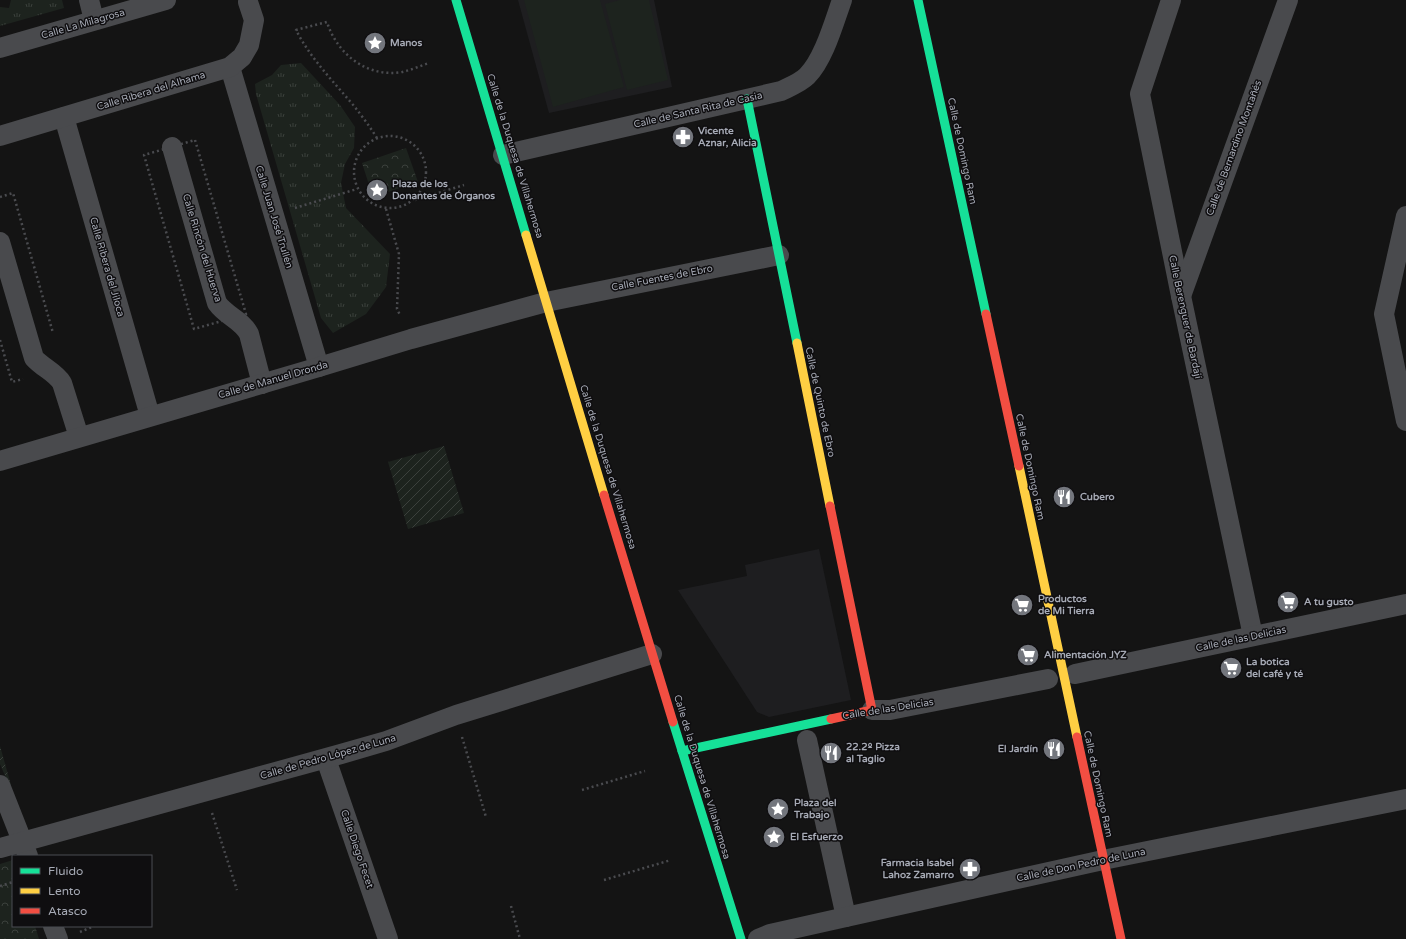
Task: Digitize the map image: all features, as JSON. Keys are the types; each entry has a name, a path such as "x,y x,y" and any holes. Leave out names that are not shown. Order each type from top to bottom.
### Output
{"street":[{"path":"89,0 94,20"},
{"name":"Calle La Milagrosa","path":"0,48 166,0"},
{"name":"Calle de la Duquesa de Villahermosa","path":"456,0 652,654 741,939"},
{"name":"Calle de Santa Rita de Casia","path":"503,155 780,91 806,76 820,57 842,0"},
{"name":"Calle de Domingo Ram","path":"918,0 1121,939"},
{"name":"Calle Berenguer de Bardají","path":"1171,0 1140,94 1181,296 1254,636"},
{"name":"Calle de Bernardino Montañés","path":"1181,296 1288,0"},
{"name":"Calle Ribera del Alhama","path":"0,136 230,67 242,57 249,45 254,20 249,1"},
{"name":"Calle Juan José Trullén","path":"230,67 319,367"},
{"name":"Calle de Quinto de Ebro","path":"747,99 872,710"},
{"name":"Calle Ribera del Jiloca","path":"64,117 150,416"},
{"name":"Calle Rincón del Huerva","path":"172,147 217,304 222,310 245,326 249,334 262,384"},
{"path":"1406,216 1384,314 1406,421"},
{"path":"0,242 34,358 58,376 62,383 79,437"},
{"name":"Calle Fuentes de Ebro","path":"546,302 779,255"},
{"name":"Calle de Manuel Dronda","path":"0,460 411,339 546,302"},
{"name":"Calle de las Delicias","path":"1075,674 1406,604"},
{"name":"Calle de Pedro López de Luna","path":"0,848 26,849 205,792 386,741 456,715 652,654"},
{"name":"Calle de las Delicias","path":"682,751 872,710 890,710 1048,679"},
{"path":"807,740 846,917"},
{"name":"Calle Diego Fecet","path":"326,759 388,939"},
{"path":"0,785 26,849"},
{"name":"Calle de Don Pedro de Luna","path":"758,939 770,934 1103,860 1406,799"},
{"path":"53,927 58,939"}],"path":[{"path":"378,138 354,106 314,59 296,30 327,22 331,35 344,52 361,65 381,71 402,72 429,63"},
{"path":"414,200 421,192 425,182 426,171 424,159 419,149 400,137 388,136 378,138 365,146 356,159 354,179 363,196 378,207 386,209 401,207 414,200 464,185"},
{"path":"274,214 358,189"},
{"path":"0,197 13,194"},
{"path":"386,209 399,254 398,308 400,315"},
{"path":"456,715 486,817"},
{"path":"582,790 644,772"},
{"path":"205,792 237,890"},
{"path":"604,880 672,860"},
{"path":"0,886 12,882"},
{"path":"511,906 520,939"}],"shaded area":[{"path":"518,0 654,0 672,87 549,113"},
{"path":"819,549 851,700 769,717 757,712 678,590 747,576 745,565"}],"green space":[{"path":"11,0 62,0 64,8 0,26 0,7 9,8"},
{"path":"524,0 600,0 624,87 553,107"},
{"path":"620,0 649,0 668,80 627,90 605,4"},
{"path":"301,63 340,105 355,127 354,148 345,164 341,183 346,208 390,254 386,287 366,314 333,333 321,318 256,94 255,84 272,75 281,65"},
{"path":"406,148 418,182 373,197 362,163"},
{"path":"444,446 464,513 408,529 388,462"},
{"path":"0,746 11,785 9,785 0,764"},
{"path":"12,860 12,927 35,927 39,939 0,939 0,864"}],"traffic: fast":[{"path":"456,0 526,235"},
{"path":"918,0 986,314"},
{"path":"747,99 797,343"},
{"path":"682,751 831,719"},
{"path":"673,722 741,939"}],"traffic: slow":[{"path":"526,235 604,495"},
{"path":"797,343 830,506"},
{"path":"1019,466 1077,737"}],"traffic: jam":[{"path":"986,314 1019,466"},
{"path":"604,495 673,722"},
{"path":"830,506 872,710 831,719"},
{"path":"1077,737 1121,939"}],"place":[{"name":"Manos","path":"375,43"},
{"name":"Vicente Aznar, Alicia","path":"683,137"},
{"name":"Plaza de los Donantes de Órganos","path":"377,190"},
{"name":"Cubero","path":"1064,497"},
{"name":"A tu gusto","path":"1288,602"},
{"name":"Productos de Mi Tierra","path":"1022,605"},
{"name":"Alimentación JYZ","path":"1028,655"},
{"name":"La botica del café y té","path":"1231,668"},
{"name":"El Jardín","path":"1054,749"},
{"name":"22.2º Pizza al Taglio","path":"831,753"},
{"name":"Plaza del Trabajo","path":"778,809"},
{"name":"El Esfuerzo","path":"774,837"},
{"name":"Farmacia Isabel Lahoz Zamarro","path":"970,869"}]}
